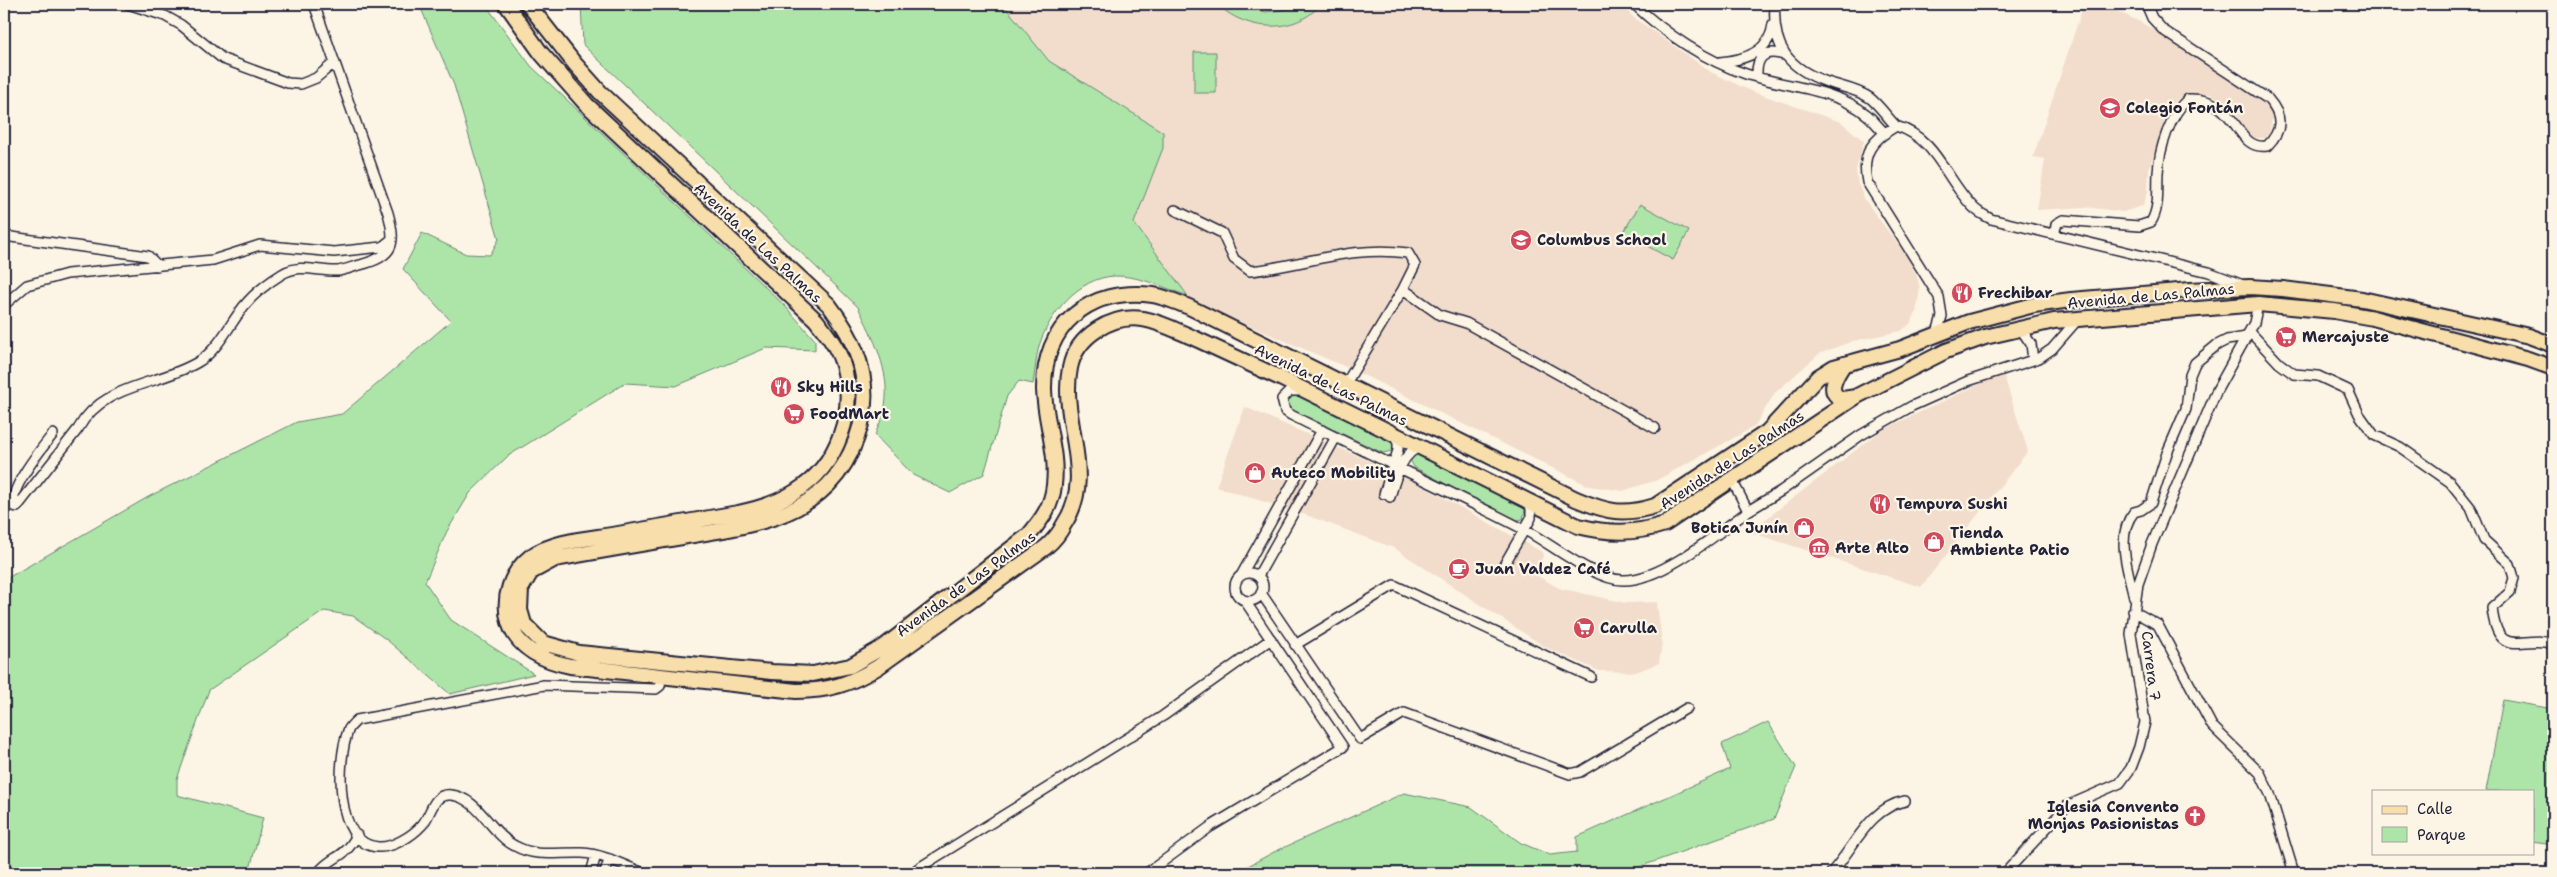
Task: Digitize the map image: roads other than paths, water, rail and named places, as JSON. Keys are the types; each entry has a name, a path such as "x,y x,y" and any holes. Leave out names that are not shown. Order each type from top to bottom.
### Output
{"main road":[{"name":"Avenida de Las Palmas","path":"506,4 541,53 586,104 816,320 836,348 846,375 848,407 841,436 820,472 796,492 761,508 738,514 567,543 532,556 519,567 512,579 507,595 506,610 514,633 528,649 553,662 661,677 796,691 817,691 843,686 878,667 1051,543 1068,519 1078,490 1078,458 1068,382 1072,360 1086,339 1108,324 1130,319 1156,323 1313,394 1578,526 1612,533 1629,533 1665,524 1731,478 1857,396 1946,351 2020,328 2079,318 2334,311 2373,318 2528,359 2553,368"},
{"name":"Avenida de Las Palmas","path":"528,4 575,64 600,92 829,305 843,323 859,356 865,396 858,435 843,464 824,488 792,512 754,525 556,559 531,572 521,589 520,610 524,624 543,643 580,653 792,674 813,674 836,670 850,666 872,654 1029,535 1045,516 1052,498 1055,472 1045,402 1047,356 1067,320 1090,304 1104,299 1137,294 1167,299 1189,307 1576,499 1616,513 1636,512 1655,506 1767,432 1818,377 1844,363 1900,349 1969,322 2043,304 2127,295 2249,287 2315,292 2362,299 2520,334 2553,345"},
{"path":"1844,363 1835,377 1833,386 1835,394 1843,399 1857,396"}],"street":[{"path":"128,4 165,16 180,25 223,59 288,83 301,84 316,78 334,63"},
{"path":"53,434 28,466 13,499 13,506 17,507 78,429 84,418 94,408 122,390 186,369 201,360 218,343 245,306 283,273 300,268 336,271 374,262 390,248 392,239 388,213 314,4"},
{"path":"1634,4 1653,22 1720,62 1757,77 1843,101 1865,113 1885,133"},
{"path":"1720,62 1738,60 1756,53 1772,31 1775,4"},
{"path":"2055,233 2056,224 2063,220 2139,226 2151,222 2156,215 2158,170 2164,142 2181,105 2188,99 2209,100 2220,106 2232,118 2247,142 2259,147 2268,146 2280,131 2281,119 2276,107 2268,99 2163,30 2152,18 2146,4"},
{"path":"1774,15 1778,41 1784,55 1802,71 1848,87 1870,98 1896,126 1909,130 1928,146 1975,209 2003,224 2055,233 2209,272 2249,287"},
{"path":"1757,77 1756,67 1760,56 1766,53 1784,55"},
{"path":"1896,126 1876,138 1866,157 1864,169 1867,182 1939,298 1942,316 1936,334"},
{"path":"1175,210 1222,233 1234,259 1250,271 1276,268 1348,252 1384,250 1408,253 1415,264 1403,289 1345,385"},
{"path":"4,236 148,256 158,266"},
{"path":"4,305 27,284 67,274 213,260 260,245 334,252 382,247 392,239"},
{"path":"1403,289 1440,315 1466,323 1655,428"},
{"name":"Carrera 7","path":"2004,873 2067,806 2120,783 2131,768 2139,747 2144,722 2131,634 2135,600 2152,544 2200,430 2217,390 2249,334 2256,314"},
{"path":"1313,394 1290,391 1282,399 1282,405 1291,415 1524,530 1590,570 1621,581 1637,579 1666,567 1700,547 1748,511 1781,491 1861,435 1912,406 1968,381 2033,360 2052,350 2079,318"},
{"path":"2020,328 2031,344 2033,360"},
{"path":"2135,600 2124,546 2124,531 2128,519 2134,512 2141,510 2151,503 2167,453 2186,409 2190,374 2196,363 2210,350 2227,340 2249,334 2279,363 2294,374 2318,376 2348,390 2359,414 2374,435 2400,447 2450,482 2472,508 2484,540 2510,564 2514,578 2510,592 2492,608 2494,626 2506,640 2518,643 2553,644"},
{"path":"1147,873 1210,827 1343,747 1245,601 1238,596 1234,588 1236,580 1242,574 1322,430"},
{"path":"1387,495 1397,467 1398,444 1393,433"},
{"path":"1258,576 1336,437"},
{"path":"1397,467 1410,451 1422,447"},
{"path":"1731,478 1748,511"},
{"path":"1504,564 1533,513 1531,507 1522,498"},
{"path":"1242,574 1251,573 1258,576 1262,583 1261,594 1360,739 1404,712 1570,774 1580,772 1687,708"},
{"path":"1296,645 1394,586 1591,677"},
{"path":"1245,601 1253,601 1261,594"},
{"path":"2133,611 2158,625 2212,726 2260,774 2270,794 2294,873"},
{"path":"917,869 1163,716 1271,639"},
{"path":"642,873 596,855 582,853 531,854 512,845 463,798 450,794 439,797 432,804 422,825 405,838 390,845 378,847 366,843 357,835 349,822 341,801 340,783 348,730 357,720 544,685 656,689 660,686 661,677"},
{"path":"1831,873 1878,814 1891,804 1905,801"},
{"path":"318,873 325,864 344,855 357,835"},
{"path":"592,873 596,855"},
{"path":"604,873 610,859"}],"place":[{"name":"Colegio Fontán","path":"2110,108"},
{"name":"Columbus School","path":"1521,240"},
{"name":"Frechibar","path":"1962,293"},
{"name":"Mercajuste","path":"2286,337"},
{"name":"Sky Hills","path":"781,387"},
{"name":"FoodMart","path":"794,414"},
{"name":"Auteco Mobility","path":"1255,473"},
{"name":"Tempura Sushi","path":"1880,504"},
{"name":"Botica Junín","path":"1804,528"},
{"name":"Tienda Ambiente Patio","path":"1934,542"},
{"name":"Arte Alto","path":"1819,548"},
{"name":"Juan Valdez Café","path":"1459,569"},
{"name":"Carulla","path":"1584,628"},
{"name":"Iglesia Convento Monjas Pasionistas","path":"2195,816"}]}
